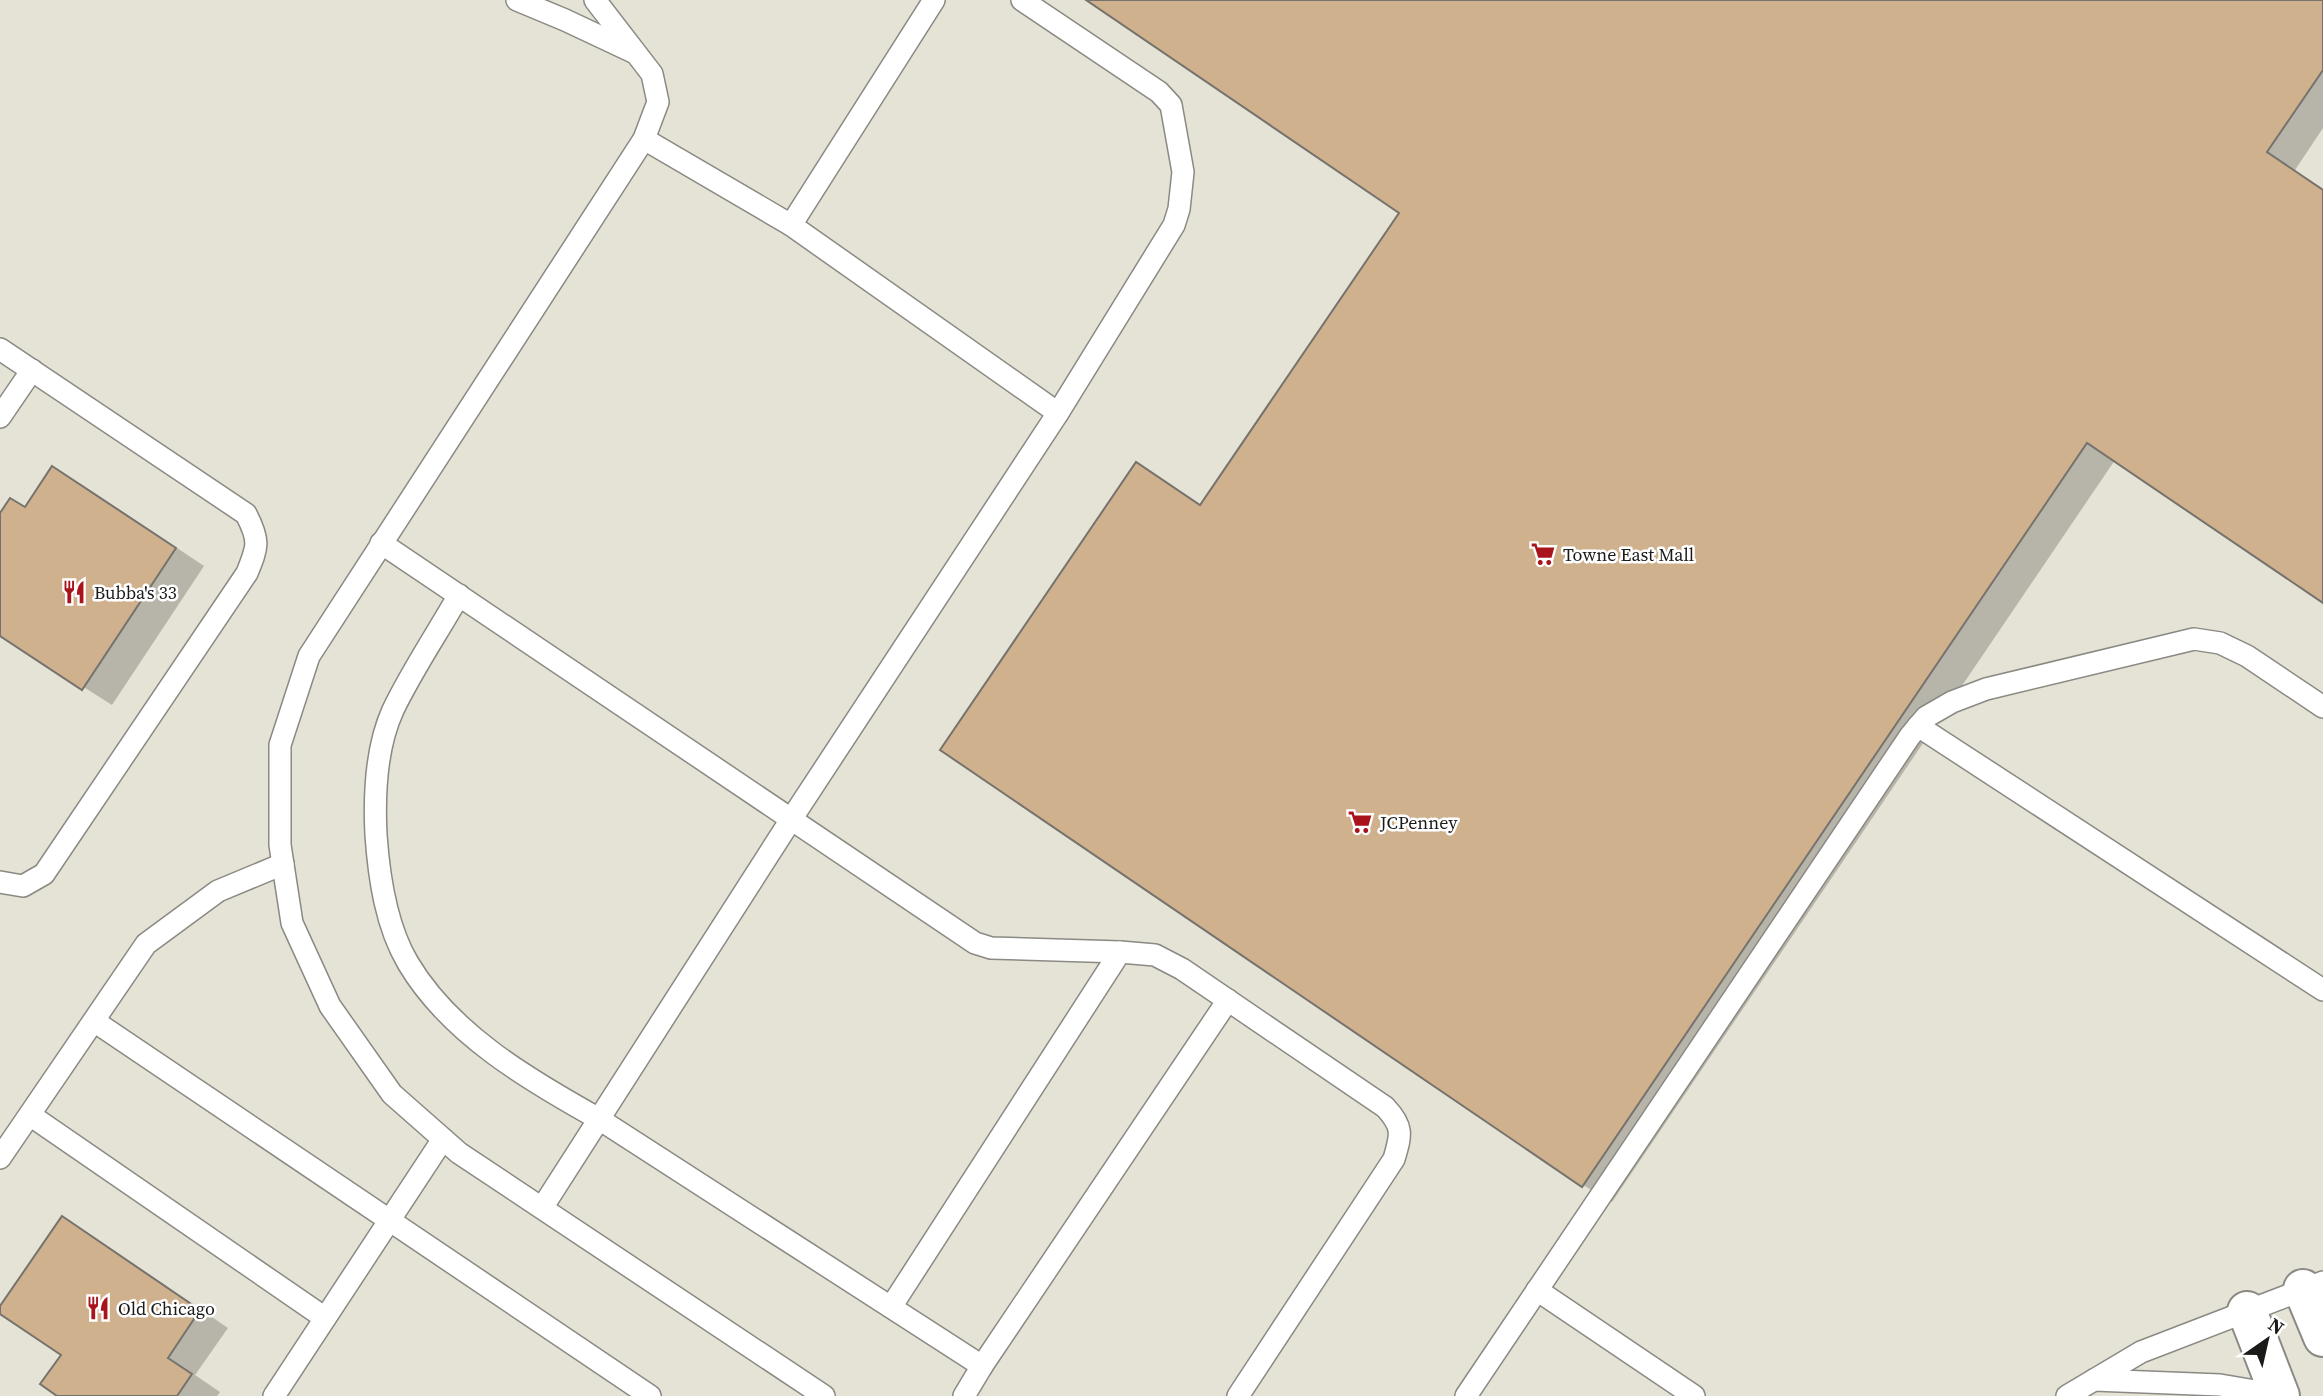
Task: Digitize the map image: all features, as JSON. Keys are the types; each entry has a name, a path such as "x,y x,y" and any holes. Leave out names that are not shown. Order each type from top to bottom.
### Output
{"main road":[{"path":"2313,1286 2323,1338"},
{"path":"2247,1311 2279,1396"}],"lane":[{"path":"517,0 637,54"},
{"path":"595,0 652,74 658,102 644,139 309,656 280,745 279,845 292,923 330,1006 392,1094 460,1153 824,1396"},
{"path":"791,225 934,0"},
{"path":"542,1208 792,818 1058,413 1174,225 1179,209 1183,173 1171,105 1159,92 1021,0"},
{"path":"644,139 791,225 1058,413"},
{"path":"0,349 246,514 255,531 257,550 247,573 44,874 23,886 0,882"},
{"path":"0,417 32,370"},
{"path":"381,543 975,943 991,948 1120,951 1155,955 1182,969 1385,1107 1397,1120 1401,1136 1394,1159 1238,1396"},
{"path":"459,595 393,711 379,767 375,811 378,860 388,914 407,961 427,991 477,1041 536,1084 599,1119 982,1366"},
{"path":"1466,1396 1926,717 1952,702 1986,689 2194,639 2220,643 2247,656 2323,707"},
{"path":"1919,726 2323,990"},
{"path":"0,1158 146,944 218,891 283,864"},
{"path":"891,1307 1120,951"},
{"path":"964,1396 1228,1000"},
{"path":"94,1021 650,1396"},
{"path":"30,1115 325,1318"},
{"path":"274,1396 443,1139"},
{"path":"2067,1396 2141,1352 2313,1286"},
{"path":"1537,1290 1694,1396"},
{"path":"2094,1380 2220,1385 2279,1396"}],"shaded area":[{"path":"0,0 2323,0 2323,1396 0,1396"}],"building":[{"name":"Towne East Mall","path":"1086,0 2323,0 2323,70 2267,152 2323,190 2323,603 2087,443 1582,1187 940,750 1136,462 1200,505 1399,213"},
{"name":"Bubba's 33","path":"52,466 176,548 82,690 0,636 0,513 10,498 25,507"},
{"name":"Old Chicago","path":"62,1216 200,1310 168,1358 192,1374 177,1396 57,1396 40,1384 61,1355 0,1314 0,1306"}],"place":[{"name":"Towne East Mall","path":"1543,554"},
{"name":"Bubba's 33","path":"74,592"},
{"name":"JCPenney","path":"1360,822"},
{"name":"Old Chicago","path":"98,1308"}]}
